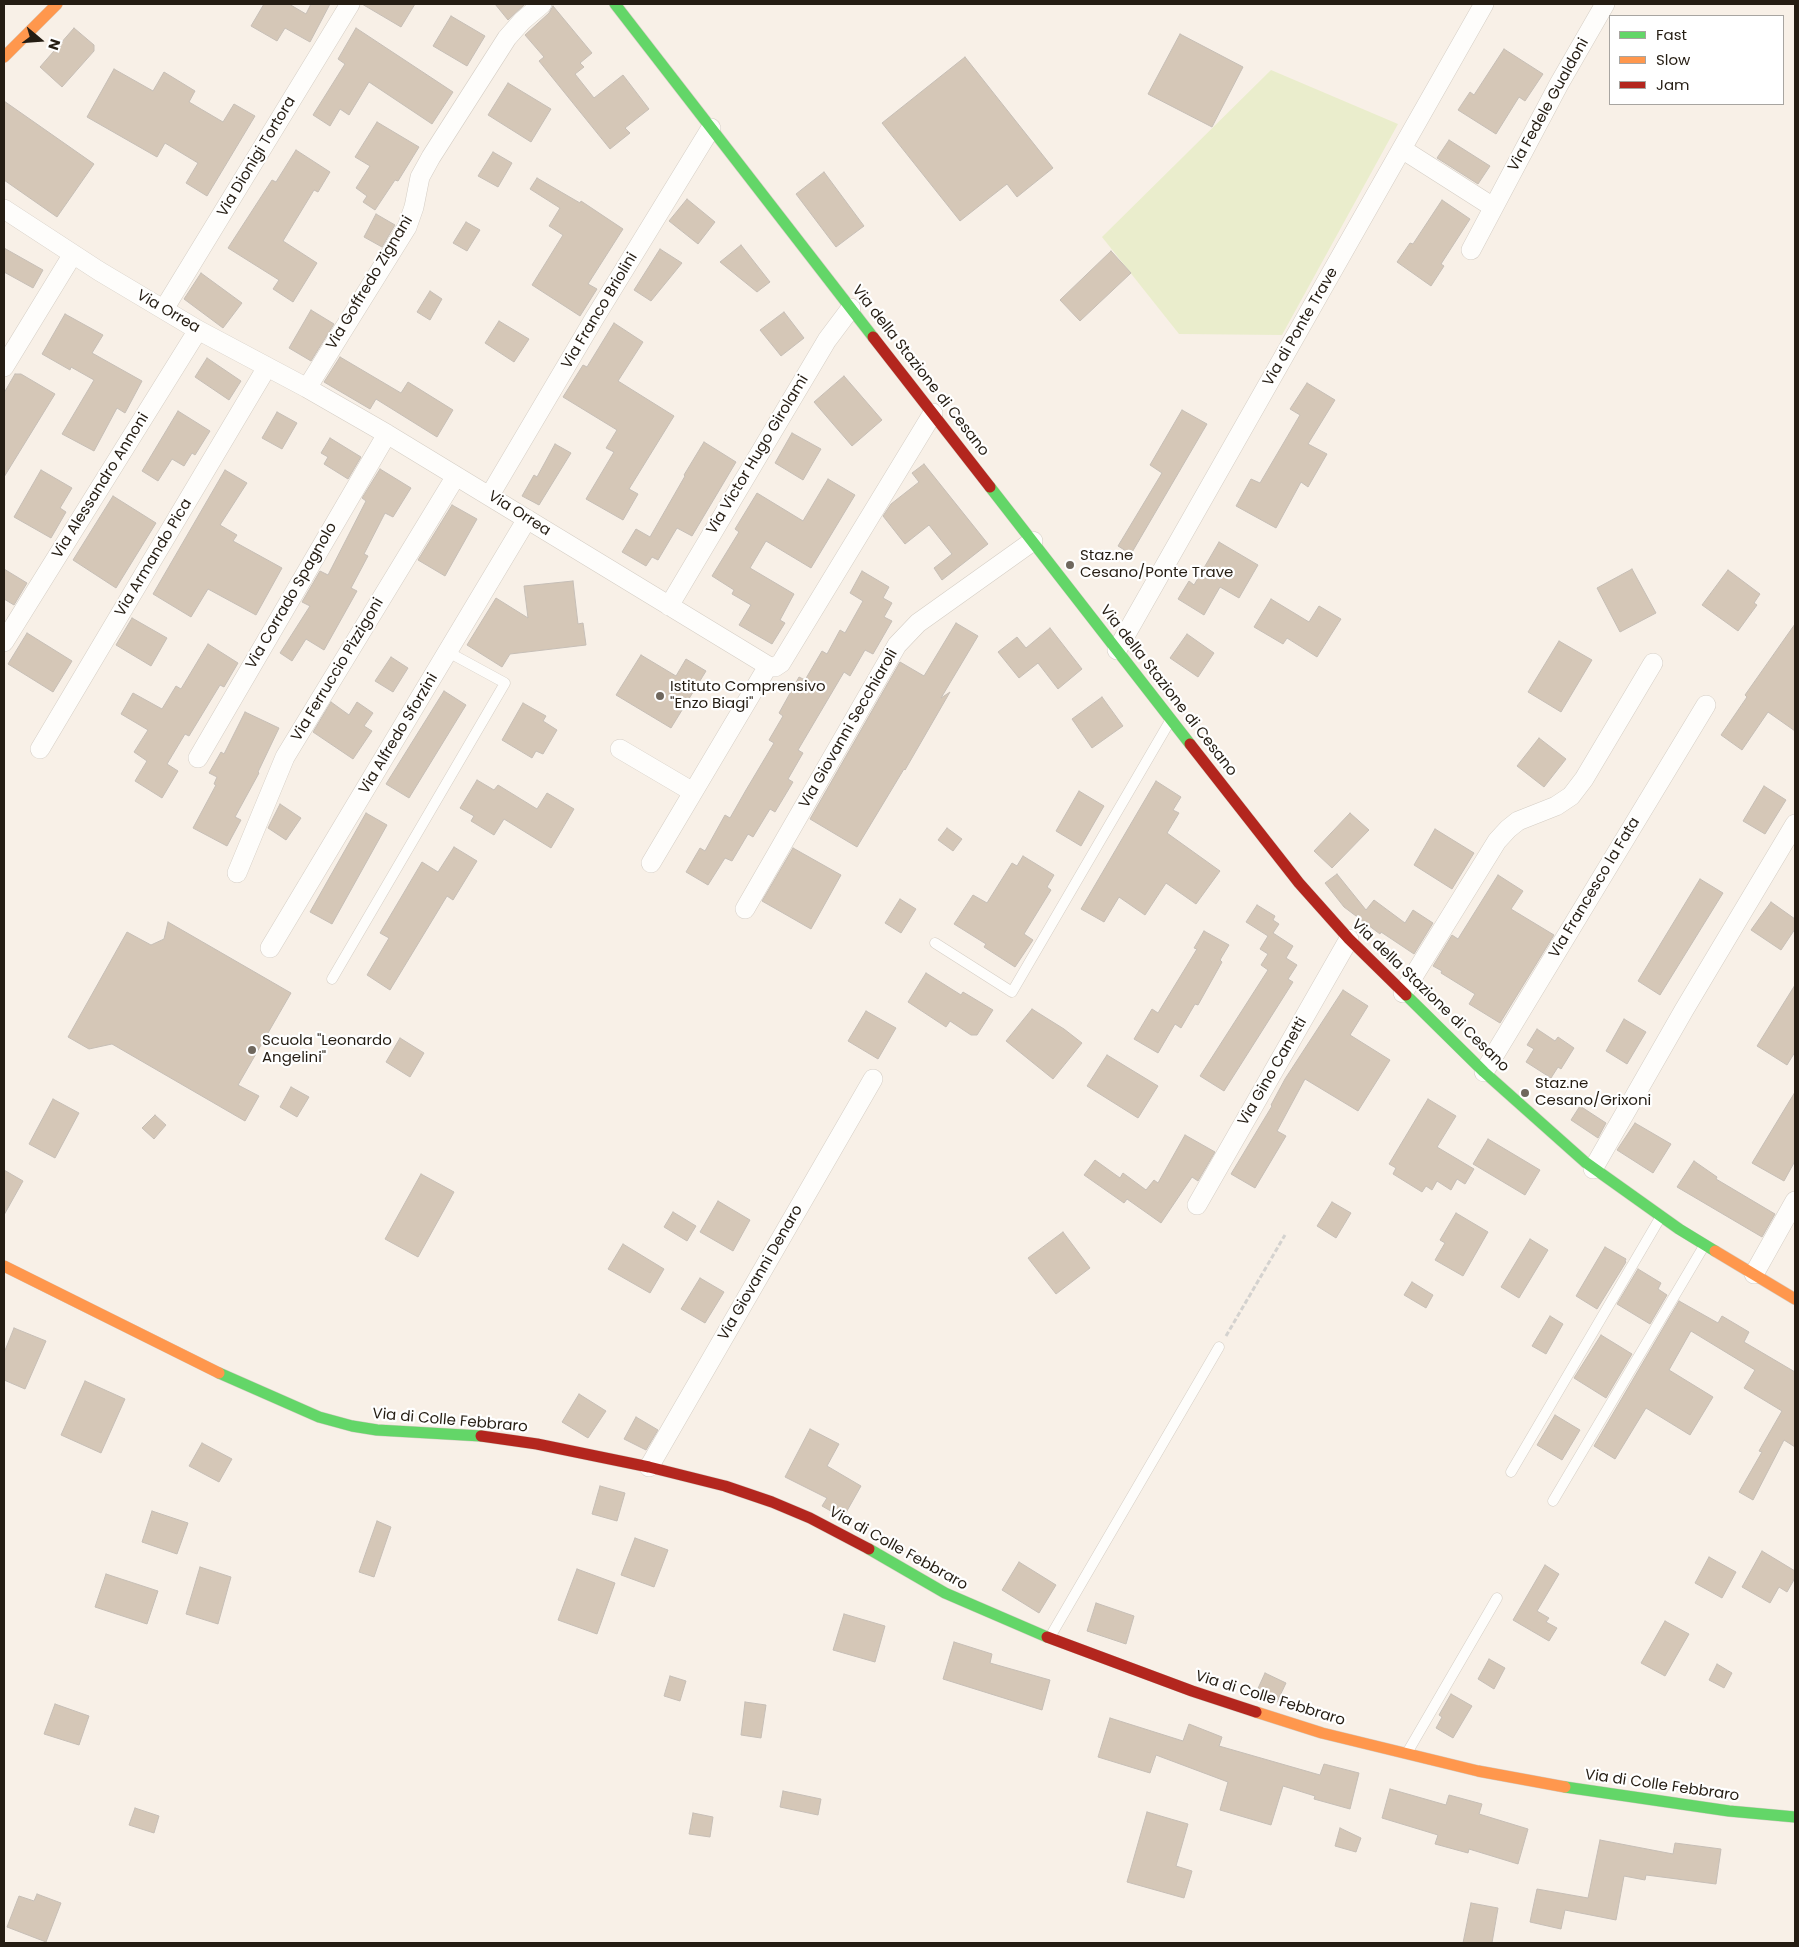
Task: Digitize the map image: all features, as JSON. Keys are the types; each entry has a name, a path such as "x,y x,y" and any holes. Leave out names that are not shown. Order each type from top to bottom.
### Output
{"street":[{"path":"4,57 57,4"},
{"name":"Via Dionigi Tortora","path":"164,309 350,4"},
{"name":"Via Goffredo Zignani","path":"308,388 407,226 414,207 420,177 428,162 507,38 522,21 542,4"},
{"name":"Via della Stazione di Cesano","path":"614,4 1299,883 1349,939 1484,1072 1593,1169 1660,1217 1795,1299"},
{"name":"Via di Ponte Trave","path":"1117,650 1484,4"},
{"name":"Via Fedele Gualdoni","path":"1471,250 1559,84 1605,4"},
{"name":"Via Franco Briolini","path":"490,495 711,128"},
{"path":"1402,149 1493,207"},
{"name":"Via Orrea","path":"4,209 73,254 198,330 308,388 387,434 768,666"},
{"path":"4,367 73,254"},
{"name":"Via Victor Hugo Girolami","path":"668,606 827,340 851,308"},
{"name":"Via Alessandro Annoni","path":"4,642 198,330"},
{"name":"Via Armando Pica","path":"40,749 267,367"},
{"path":"651,863 768,666 775,667 781,662 933,413"},
{"name":"Via Corrado Spagnolo","path":"198,758 387,434"},
{"name":"Via Ferruccio Pizzigoni","path":"237,873 282,762 456,476"},
{"name":"Via Alfredo Sforzini","path":"270,948 527,519"},
{"name":"Via Giovanni Secchiaroli","path":"746,909 897,645 918,623 1033,541"},
{"path":"1403,993 1498,841 1518,821 1556,806 1571,796 1584,780 1653,663"},
{"name":"Via Francesco la Fata","path":"1484,1072 1706,705"},
{"path":"620,749 693,792"},
{"path":"1593,1169 1684,1010 1795,824"},
{"name":"Via Gino Canetti","path":"1197,1205 1349,939"},
{"name":"Via Giovanni Denaro","path":"649,1467 873,1079"},
{"path":"1754,1274 1795,1201"},
{"name":"Via di Colle Febbraro","path":"4,1266 220,1373 319,1417 352,1426 377,1430 470,1435 538,1444 649,1467 725,1486 772,1502 810,1518 871,1550 945,1594 1049,1638 1192,1691 1322,1733 1478,1771 1545,1784 1729,1811 1795,1817"}],"lane":[{"path":"332,979 505,683 448,652"},
{"path":"935,943 1012,992 1171,720"},
{"path":"1512,1472 1660,1217"},
{"path":"1553,1501 1704,1245"},
{"path":"1049,1638 1219,1347"},
{"path":"1407,1753 1497,1598"}],"path":[{"path":"1219,1347 1285,1235"}],"green space":[{"path":"1271,70 1398,124 1282,335 1179,334 1102,237"}],"building":[{"path":"264,4 289,4 306,14 311,4 330,4 310,42 285,28 277,41 251,26"},
{"path":"362,4 415,4 401,27"},
{"path":"495,4 525,4 508,20"},
{"path":"553,6 592,53 580,63 584,67 575,74 594,98 623,75 649,109 625,128 630,133 610,149 539,61 544,57 525,35 549,13"},
{"path":"451,16 485,36 467,66 433,46"},
{"path":"74,28 94,45 94,51 62,87 40,67"},
{"path":"356,28 453,92 432,124 369,82 349,115 340,109 330,126 313,115 345,64 338,59"},
{"path":"1180,34 1243,67 1212,127 1148,94"},
{"path":"1504,49 1543,74 1525,101 1519,97 1496,134 1458,110 1470,92 1474,95"},
{"path":"965,57 1053,168 1017,197 1007,184 960,221 882,123"},
{"path":"114,69 153,91 164,72 195,91 189,102 223,122 234,104 255,116 207,196 186,183 198,163 165,143 157,157 87,117"},
{"path":"508,83 551,109 531,142 488,115"},
{"path":"4,101 94,164 57,217 4,180"},
{"path":"377,122 419,147 398,181 395,180 375,210 363,202 367,196 356,188 370,166 355,157"},
{"path":"1449,140 1490,166 1478,184 1437,158"},
{"path":"296,150 330,172 318,192 314,190 283,241 317,263 293,302 273,289 279,280 228,248 272,180 276,182"},
{"path":"493,152 512,163 498,187 478,176"},
{"path":"824,172 864,226 836,247 796,194"},
{"path":"537,178 580,203 581,201 623,229 588,284 597,289 580,316 532,285 563,235 549,226 560,208 530,189"},
{"path":"687,199 715,222 698,244 669,221"},
{"path":"1442,200 1470,219 1441,264 1444,266 1431,286 1397,262 1410,243 1413,244"},
{"path":"376,214 395,225 382,247 364,237"},
{"path":"466,222 480,230 467,251 453,243"},
{"path":"741,245 770,282 757,292 720,262"},
{"path":"4,248 43,270 33,288 4,272"},
{"path":"660,249 682,263 651,301 634,290"},
{"path":"1111,251 1131,273 1080,321 1060,300"},
{"path":"201,273 242,303 223,328 184,299"},
{"path":"430,291 442,299 430,320 417,312"},
{"path":"311,310 334,324 311,361 289,348"},
{"path":"784,312 804,338 781,356 760,330"},
{"path":"65,314 103,335 92,353 142,381 125,413 117,408 94,451 62,434 94,380 71,367 70,370 42,354"},
{"path":"499,321 529,339 514,362 485,343"},
{"path":"614,323 643,342 618,381 674,416 629,489 638,494 623,520 586,499 614,452 606,448 617,430 563,397 583,365 587,367"},
{"path":"340,357 401,393 408,382 453,410 437,437 376,399 370,409 324,382"},
{"path":"207,358 241,381 229,400 195,377"},
{"path":"15,374 21,374 55,394 4,477 4,393"},
{"path":"844,376 882,420 852,446 814,402"},
{"path":"1307,383 1335,400 1308,444 1327,454 1308,487 1301,482 1276,528 1236,506 1251,479 1260,483 1300,415 1290,409"},
{"path":"1182,410 1207,424 1131,554 1118,546 1162,473 1150,465"},
{"path":"178,411 210,431 195,455 192,453 184,466 172,459 158,481 142,471"},
{"path":"277,412 297,423 282,449 262,438"},
{"path":"792,433 821,449 803,480 775,463"},
{"path":"330,438 361,457 348,479 324,464 328,457 321,453"},
{"path":"704,442 736,462 692,536 677,528 658,560 652,557 646,566 622,552 636,529 650,537"},
{"path":"555,444 571,453 539,505 522,496 534,475 537,477"},
{"path":"924,464 988,544 942,580 934,568 952,554 929,525 905,544 883,516 891,504 919,482 912,473"},
{"path":"380,469 411,488 393,517 385,513 364,554 368,556 351,588 357,591 324,650 306,639 292,661 280,653 310,606 302,602 320,571 328,575 366,501 362,498"},
{"path":"41,470 72,488 60,508 66,512 51,538 14,517"},
{"path":"225,470 247,483 220,525 237,535 233,541 282,568 256,615 208,589 191,617 153,594"},
{"path":"828,479 855,495 811,568 766,541 750,568 794,594 780,620 785,623 772,644 739,625 751,605 732,594 734,590 712,576 739,532 735,529 757,493 803,521"},
{"path":"113,496 156,523 116,588 73,560"},
{"path":"452,505 477,519 445,576 418,560"},
{"path":"1219,542 1258,565 1239,598 1220,587 1204,615 1178,599 1189,581 1194,585"},
{"path":"4,569 27,583 14,605 4,599"},
{"path":"1632,569 1656,613 1620,632 1597,588"},
{"path":"1728,570 1760,594 1754,603 1757,605 1738,631 1702,605"},
{"path":"862,571 889,587 883,598 892,603 884,617 892,621 873,654 865,650 850,676 844,672 798,750 803,753 788,779 793,782 775,812 770,809 753,837 748,834 732,861 725,858 708,885 686,872 700,848 705,851 725,815 730,818 774,743 769,740 783,716 779,713 799,677 805,680 822,651 827,654 840,630 845,633 863,601 850,593"},
{"path":"573,581 578,624 583,623 586,645 510,654 502,667 467,645 496,598 528,618 524,586"},
{"path":"1271,599 1309,622 1319,606 1341,619 1317,657 1287,638 1283,644 1254,627"},
{"path":"132,618 167,638 151,666 116,645"},
{"path":"956,623 978,636 941,698 950,692 905,770 857,847 810,819 900,662 924,676"},
{"path":"1795,624 1795,731 1768,712 1742,750 1721,735 1747,697 1745,695"},
{"path":"1050,628 1082,669 1058,689 1038,663 1019,678 998,652 1017,637 1026,648"},
{"path":"27,633 72,661 53,692 8,664"},
{"path":"1187,634 1214,653 1198,677 1170,658"},
{"path":"1559,641 1592,660 1561,712 1528,692"},
{"path":"208,644 238,663 224,687 220,685 189,736 185,734 167,764 178,771 162,798 135,781 147,761 134,752 148,730 121,714 133,693 162,709 176,686 181,689"},
{"path":"641,655 676,676 686,659 706,671 671,728 616,695"},
{"path":"391,657 408,668 393,692 375,681"},
{"path":"444,691 466,705 409,798 386,784"},
{"path":"1102,697 1123,726 1092,748 1072,719"},
{"path":"331,702 349,715 357,702 373,713 364,726 372,731 353,759 313,732"},
{"path":"523,703 546,716 543,721 557,730 543,754 536,751 532,758 502,740"},
{"path":"245,712 279,728 259,773 235,817 241,820 227,846 193,828 216,785 214,784 217,777 209,773 221,752 224,754"},
{"path":"1539,738 1566,759 1544,787 1517,766"},
{"path":"477,780 494,790 498,785 537,809 547,793 574,809 551,848 504,819 494,835 471,821 474,816 460,808"},
{"path":"1156,781 1181,797 1173,810 1179,813 1167,833 1220,871 1196,904 1166,883 1145,915 1119,897 1104,922 1081,909"},
{"path":"1764,786 1786,800 1765,834 1743,821"},
{"path":"1079,791 1104,806 1081,846 1056,831"},
{"path":"280,804 301,818 286,840 268,828"},
{"path":"366,813 387,825 332,924 310,912"},
{"path":"1350,813 1369,830 1332,868 1314,851"},
{"path":"947,828 962,839 953,851 938,840"},
{"path":"1435,829 1474,853 1452,889 1414,865"},
{"path":"454,847 477,861 453,900 447,896 390,990 367,975 389,938 380,933 422,862 438,872"},
{"path":"793,848 841,875 811,929 762,901"},
{"path":"1023,856 1054,875 1047,887 1051,890 1024,934 1033,940 1015,967 984,947 986,944 954,924 973,895 987,903 1012,863 1017,866"},
{"path":"1337,874 1366,910 1374,900 1405,923 1413,910 1433,923 1414,954 1381,932 1380,934 1344,907 1325,883"},
{"path":"1498,875 1523,891 1511,909 1554,935 1500,1023 1469,1004 1475,994 1433,966 1452,935 1458,939"},
{"path":"1700,879 1723,893 1660,995 1638,981"},
{"path":"900,899 916,909 901,933 885,923"},
{"path":"1771,902 1795,919 1795,929 1781,950 1751,930"},
{"path":"1257,905 1275,916 1273,920 1279,924 1273,933 1293,946 1286,958 1297,965 1288,979 1293,982 1224,1091 1200,1076 1268,970 1261,965 1268,954 1260,949 1268,936 1246,922"},
{"path":"168,922 291,993 238,1085 259,1096 245,1121 112,1044 89,1049 68,1037 127,932 151,945 164,939"},
{"path":"1204,931 1229,945 1220,960 1222,962 1198,1005 1195,1004 1181,1028 1175,1024 1158,1053 1134,1039 1152,1009 1158,1013 1197,949 1194,948"},
{"path":"926,973 961,995 963,992 993,1010 977,1035 971,1035 950,1021 946,1027 908,1002"},
{"path":"1795,985 1795,1052 1787,1065 1757,1046"},
{"path":"1343,990 1368,1006 1350,1035 1390,1060 1358,1111 1305,1079 1277,1131 1286,1136 1255,1188 1231,1174 1272,1106 1285,1079"},
{"path":"1032,1009 1082,1043 1053,1079 1006,1041"},
{"path":"866,1011 896,1028 878,1059 848,1041"},
{"path":"1624,1019 1646,1032 1627,1064 1606,1051"},
{"path":"1537,1029 1555,1041 1558,1037 1574,1048 1561,1069 1558,1067 1551,1078 1526,1062 1534,1049 1527,1045"},
{"path":"400,1038 424,1053 410,1077 386,1062"},
{"path":"1107,1055 1158,1086 1138,1118 1087,1086"},
{"path":"291,1087 309,1097 297,1117 280,1107"},
{"path":"1795,1092 1795,1161 1784,1181 1752,1163"},
{"path":"53,1099 79,1113 55,1158 29,1144"},
{"path":"1428,1099 1456,1116 1437,1147 1474,1169 1465,1184 1457,1179 1451,1190 1437,1181 1432,1190 1426,1186 1422,1192 1393,1174 1396,1168 1389,1164"},
{"path":"1580,1106 1606,1123 1598,1138 1571,1120"},
{"path":"155,1115 166,1125 154,1139 142,1128"},
{"path":"1635,1123 1671,1144 1653,1173 1617,1150"},
{"path":"1185,1135 1215,1152 1198,1181 1192,1177 1161,1223 1127,1199 1124,1203 1084,1175 1095,1160 1120,1178 1123,1173 1146,1190 1154,1180 1158,1183"},
{"path":"1488,1139 1540,1170 1525,1195 1473,1164"},
{"path":"1694,1161 1717,1177 1716,1179 1775,1214 1762,1237 1677,1187"},
{"path":"4,1170 23,1181 4,1215"},
{"path":"421,1174 454,1192 418,1257 385,1239"},
{"path":"718,1201 750,1220 733,1251 700,1232"},
{"path":"1332,1202 1351,1213 1336,1238 1317,1226"},
{"path":"673,1212 696,1226 687,1241 664,1227"},
{"path":"1456,1213 1488,1232 1463,1276 1435,1260 1445,1243 1440,1240"},
{"path":"1063,1232 1090,1268 1056,1294 1028,1258"},
{"path":"1530,1239 1548,1250 1519,1298 1501,1287"},
{"path":"623,1244 664,1269 650,1293 608,1269"},
{"path":"1605,1247 1626,1259 1626,1262 1597,1309 1576,1296"},
{"path":"1638,1269 1661,1283 1658,1289 1667,1295 1650,1324 1617,1304"},
{"path":"700,1278 724,1292 705,1323 681,1309"},
{"path":"1412,1282 1433,1295 1426,1308 1404,1295"},
{"path":"1679,1301 1718,1323 1722,1316 1749,1332 1744,1342 1795,1372 1795,1447 1784,1440 1753,1500 1739,1492 1762,1452 1759,1451 1782,1411 1744,1388 1755,1370 1691,1331 1669,1370 1713,1397 1690,1435 1646,1408 1615,1459 1594,1446"},
{"path":"1550,1316 1563,1324 1546,1354 1532,1346"},
{"path":"14,1328 46,1341 25,1389 4,1380 4,1353"},
{"path":"1601,1335 1632,1354 1606,1398 1574,1378"},
{"path":"85,1381 125,1399 101,1453 61,1435"},
{"path":"579,1394 606,1411 588,1438 562,1422"},
{"path":"1555,1415 1580,1430 1562,1460 1537,1445"},
{"path":"636,1417 658,1430 646,1450 624,1439"},
{"path":"810,1429 839,1444 827,1466 861,1486 843,1518 822,1506 827,1498 785,1477"},
{"path":"202,1443 232,1459 219,1482 189,1466"},
{"path":"600,1486 625,1493 617,1521 592,1514"},
{"path":"152,1511 188,1523 177,1554 142,1542"},
{"path":"377,1521 391,1527 374,1577 359,1572"},
{"path":"635,1538 668,1550 654,1587 621,1575"},
{"path":"1762,1551 1795,1571 1795,1578 1787,1592 1779,1587 1770,1603 1742,1587"},
{"path":"1709,1557 1736,1572 1722,1598 1695,1583"},
{"path":"1019,1562 1056,1585 1039,1613 1002,1590"},
{"path":"1545,1565 1559,1574 1537,1611 1549,1618 1546,1622 1557,1628 1549,1641 1513,1620"},
{"path":"200,1567 231,1577 218,1624 186,1614"},
{"path":"577,1569 615,1583 597,1634 558,1620"},
{"path":"106,1574 158,1591 147,1624 95,1607"},
{"path":"1096,1603 1134,1616 1126,1644 1087,1631"},
{"path":"844,1614 885,1626 875,1662 833,1650"},
{"path":"1665,1621 1689,1634 1665,1676 1641,1663"},
{"path":"954,1642 992,1654 990,1663 1050,1680 1042,1710 943,1679"},
{"path":"1489,1659 1505,1668 1494,1689 1478,1679"},
{"path":"1717,1664 1732,1673 1724,1688 1709,1680"},
{"path":"1265,1673 1286,1683 1277,1702 1255,1695"},
{"path":"670,1676 686,1681 680,1701 664,1696"},
{"path":"1451,1694 1472,1706 1453,1738 1436,1728 1442,1717 1439,1715"},
{"path":"745,1702 766,1705 761,1738 741,1735"},
{"path":"55,1704 89,1716 79,1745 44,1734"},
{"path":"1110,1718 1183,1741 1189,1724 1222,1737 1219,1746 1320,1775 1324,1764 1359,1773 1350,1809 1314,1799 1315,1796 1283,1786 1271,1825 1220,1810 1228,1782 1156,1755 1150,1773 1098,1757"},
{"path":"1390,1789 1446,1805 1449,1795 1482,1804 1479,1814 1528,1829 1518,1864 1469,1849 1468,1853 1435,1844 1438,1835 1382,1818"},
{"path":"783,1791 821,1799 818,1815 780,1807"},
{"path":"135,1808 159,1816 154,1833 129,1825"},
{"path":"1147,1812 1188,1824 1176,1866 1192,1871 1184,1898 1127,1882"},
{"path":"693,1813 713,1817 710,1837 689,1834"},
{"path":"1340,1828 1361,1838 1356,1852 1335,1846"},
{"path":"1600,1840 1673,1854 1675,1843 1721,1849 1716,1884 1646,1875 1645,1880 1624,1876 1616,1920 1565,1910 1561,1929 1530,1922 1537,1889 1588,1898"},
{"path":"37,1894 61,1903 46,1942 7,1927 19,1896 34,1901"},
{"path":"1471,1903 1498,1908 1492,1943 1463,1943"}],"traffic: fast":[{"path":"615,4 873,337"},
{"path":"990,487 1190,744"},
{"path":"1406,995 1484,1072 1585,1162 1679,1229 1715,1251"},
{"path":"219,1373 319,1417 352,1426 377,1430 481,1436"},
{"path":"869,1549 945,1593 1047,1637"},
{"path":"1565,1787 1729,1811 1795,1817"}],"traffic: slow":[{"path":"4,57 57,4"},
{"path":"1715,1251 1795,1299"},
{"path":"4,1266 219,1373"},
{"path":"1256,1712 1322,1733 1478,1771 1565,1787"}],"traffic: jam":[{"path":"873,337 990,487"},
{"path":"1190,744 1299,883 1349,939 1406,995"},
{"path":"481,1436 537,1444 649,1467 725,1486 772,1502 810,1518 869,1549"},
{"path":"1047,1637 1192,1691 1256,1712"}],"place":[{"name":"Staz.ne Cesano/Ponte Trave","path":"1070,565"},
{"name":"Istituto Comprensivo \"Enzo Biagi\"","path":"660,696"},
{"name":"Scuola \"Leonardo Angelini\"","path":"252,1050"},
{"name":"Staz.ne Cesano/Grixoni","path":"1525,1093"}]}
